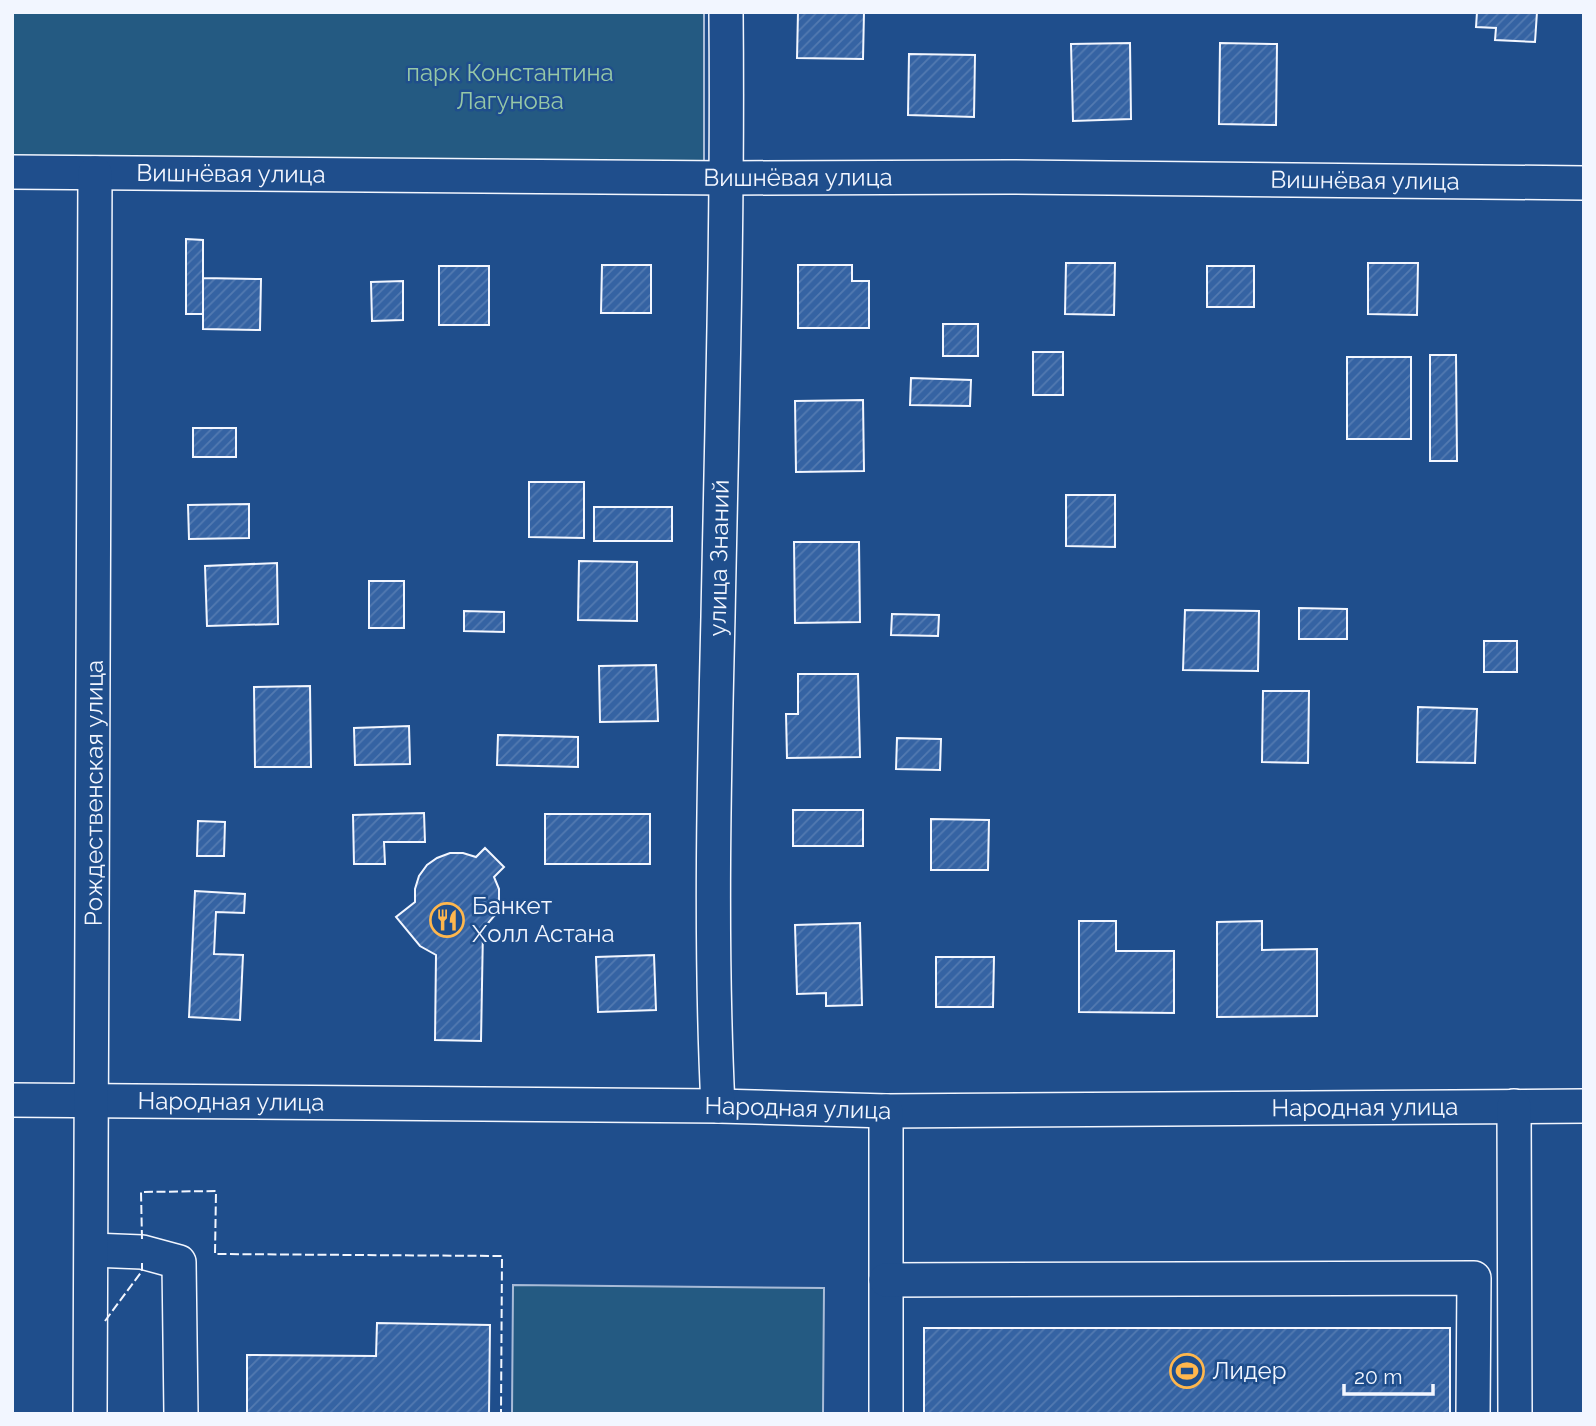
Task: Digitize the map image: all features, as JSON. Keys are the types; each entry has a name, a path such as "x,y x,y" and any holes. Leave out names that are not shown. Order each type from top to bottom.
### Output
{"street":[{"name":"улица Знаний","path":"718,1106 715,1049 714,788 728,178 726,12"},
{"name":"Вишнёвая улица","path":"12,172 1584,183"},
{"name":"Рождественская улица","path":"90,1414 94,1100 94,173"},
{"name":"Народная улица","path":"12,1100 718,1106 886,1111 1584,1107"},
{"path":"1514,1106 1515,1414"},
{"path":"886,1111 886,1414"},
{"path":"92,1250 142,1252 179,1262 181,1414"},
{"path":"886,1280 1474,1278 1473,1414"}],"green space":[{"name":"парк Константина Лагунова","path":"12,12 704,12 704,163 12,159"},
{"path":"513,1285 824,1288 823,1414 512,1414"}],"building":[{"path":"798,12 864,12 863,59 797,58"},
{"path":"1477,12 1537,12 1535,42 1495,40 1496,28 1476,27"},
{"path":"1130,43 1131,119 1073,121 1071,44"},
{"path":"1220,43 1277,44 1276,125 1219,124"},
{"path":"909,54 975,55 974,117 908,115"},
{"path":"186,239 203,240 203,314 186,314"},
{"path":"1066,263 1115,263 1114,315 1065,314"},
{"path":"1368,263 1418,263 1417,315 1368,314"},
{"path":"602,265 651,265 651,313 601,313"},
{"path":"798,265 852,265 852,281 869,281 869,328 798,328"},
{"path":"439,266 489,266 489,325 439,325"},
{"path":"1207,266 1254,266 1254,307 1207,307"},
{"path":"203,278 261,279 260,330 203,329"},
{"path":"403,281 403,320 372,321 371,282"},
{"path":"943,324 978,324 978,356 943,356"},
{"path":"1033,352 1063,352 1063,395 1033,395"},
{"path":"1430,355 1456,355 1457,461 1430,461"},
{"path":"1347,357 1411,357 1411,439 1347,439"},
{"path":"911,378 971,380 970,406 910,405"},
{"path":"863,400 864,471 796,472 795,401"},
{"path":"193,428 236,428 236,457 193,457"},
{"path":"529,482 584,482 584,538 529,537"},
{"path":"1066,495 1115,495 1115,547 1066,546"},
{"path":"249,504 249,538 189,539 188,505"},
{"path":"594,507 672,507 672,541 594,541"},
{"path":"794,542 859,542 860,622 795,623"},
{"path":"579,561 637,562 637,621 578,620"},
{"path":"277,563 278,624 207,626 205,566"},
{"path":"369,581 404,581 404,628 369,628"},
{"path":"1299,608 1347,609 1347,639 1299,639"},
{"path":"1185,610 1259,611 1258,671 1183,670"},
{"path":"464,611 504,612 504,632 464,631"},
{"path":"892,614 939,615 938,636 891,635"},
{"path":"1484,641 1517,641 1517,672 1484,672"},
{"path":"656,665 658,721 600,722 599,666"},
{"path":"798,674 858,674 860,757 787,758 786,714 798,714"},
{"path":"310,686 311,767 255,767 254,687"},
{"path":"1263,691 1309,691 1308,763 1262,762"},
{"path":"1418,707 1477,709 1475,763 1417,762"},
{"path":"409,726 410,764 355,765 354,728"},
{"path":"498,735 578,737 578,767 497,765"},
{"path":"897,738 941,739 940,770 896,769"},
{"path":"793,810 863,810 863,846 793,846"},
{"path":"424,813 425,842 384,842 385,864 354,864 353,815"},
{"path":"545,814 650,814 650,864 545,864"},
{"path":"931,819 989,820 988,870 931,870"},
{"path":"198,821 225,822 224,856 197,856"},
{"path":"485,848 504,867 494,877 499,889 495,915 483,929 481,1041 435,1040 436,955 420,946 396,917 415,902 419,876 427,865 450,853 476,857"},
{"path":"195,891 245,894 244,913 216,912 214,954 243,955 240,1020 189,1017"},
{"path":"1079,921 1116,921 1116,951 1174,951 1174,1013 1079,1012"},
{"path":"1262,921 1262,950 1317,949 1317,1016 1217,1017 1217,922"},
{"path":"860,923 862,1005 826,1006 826,993 797,994 795,925"},
{"path":"654,955 656,1010 598,1012 596,957"},
{"path":"936,957 994,957 993,1007 936,1007"},
{"path":"377,1323 490,1325 489,1414 247,1414 247,1355 376,1356"},
{"name":"Лидер","path":"924,1328 1450,1328 1450,1414 924,1414"}],"fence":[{"path":"142,1239 141,1192 216,1191 215,1254 502,1256 501,1414"},
{"path":"105,1321 142,1271 142,1263"}],"place":[{"name":"Банкет Холл Астана","path":"447,920"},
{"name":"Лидер","path":"1187,1371"}]}
